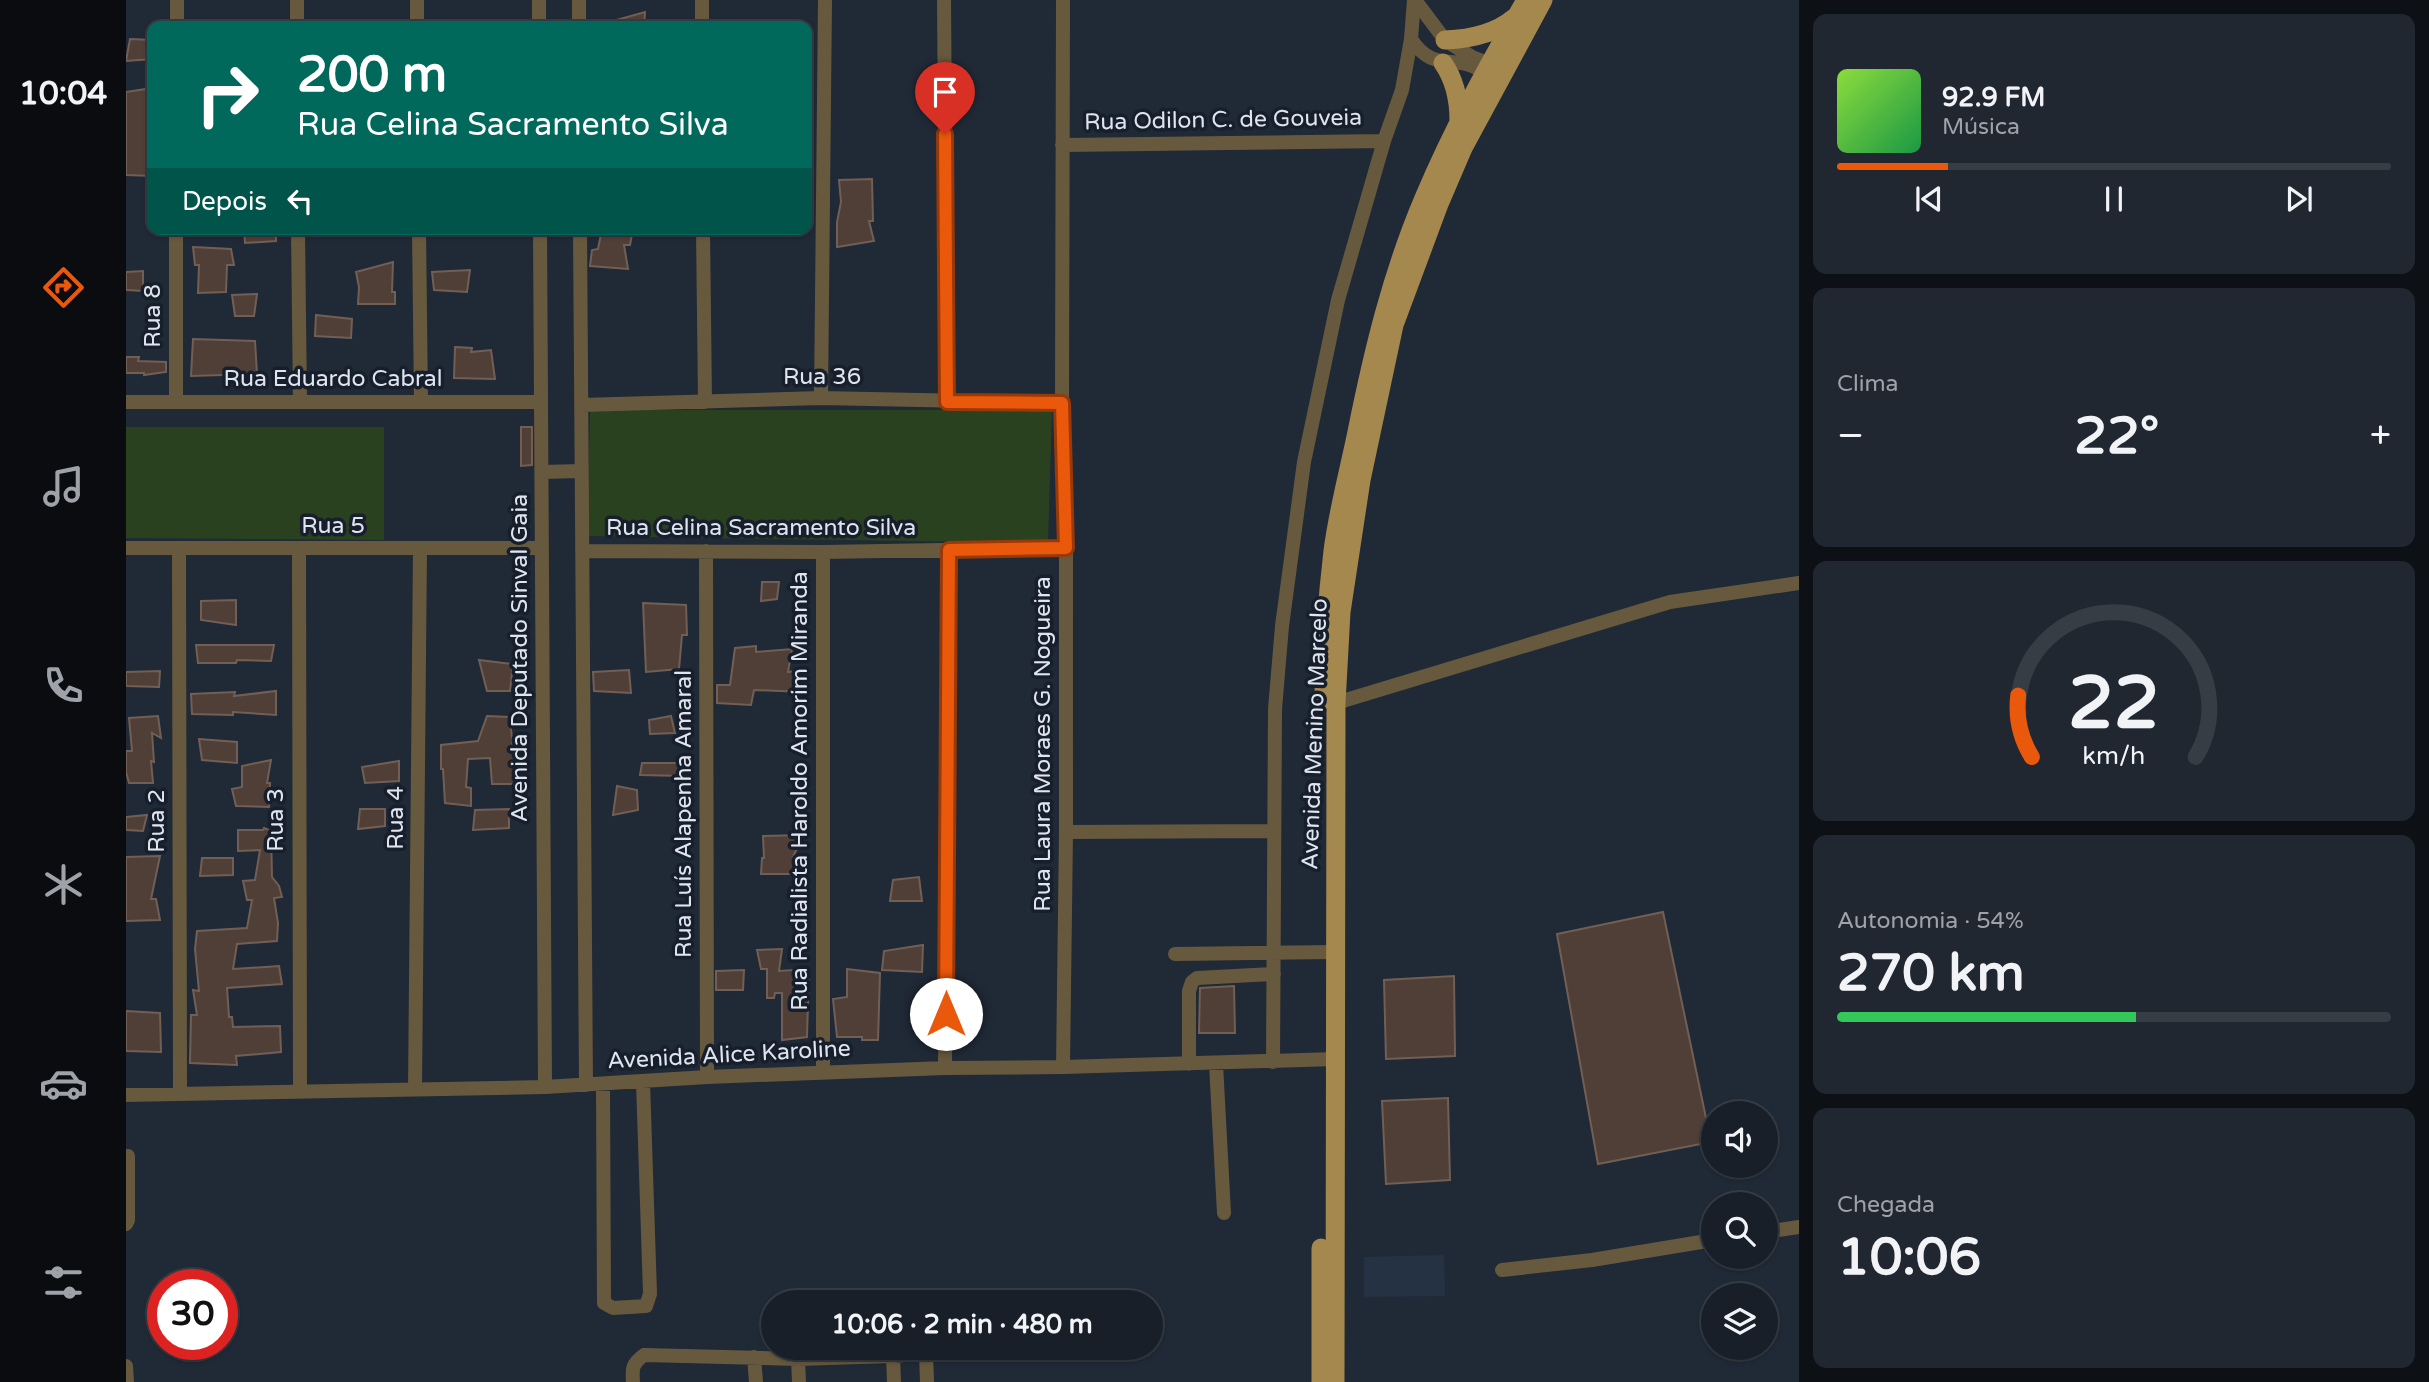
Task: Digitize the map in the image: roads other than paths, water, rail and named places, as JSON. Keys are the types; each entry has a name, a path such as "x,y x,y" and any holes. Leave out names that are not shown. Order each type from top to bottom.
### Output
{"main road":[{"name":"Avenida Menino Marcelo","path":"1335,1382 1325,642 1333,550 1374,346 1396,272 1423,199 1459,121 1543,0"},
{"path":"1445,40 1468,39 1505,25 1522,8"},
{"name":"Avenida Menino Marcelo","path":"1328,952 1341,612 1359,493 1394,325 1439,204 1522,8"},
{"path":"1443,62 1451,75 1459,104 1459,121"},
{"name":"Avenida Menino Marcelo","path":"1321,1382 1329,1060"}],"street":[{"path":"177,0 177,21"},
{"path":"297,0 297,21"},
{"path":"417,0 417,21"},
{"path":"539,0 539,21"},
{"path":"579,0 579,21"},
{"path":"702,0 702,21"},
{"path":"821,398 825,0"},
{"path":"944,0 947,402"},
{"name":"Rua Laura Moraes G. Nogueira","path":"1063,0 1062,403 1066,548 1063,1068"},
{"path":"1273,1062 1275,709 1282,626 1304,462 1338,300 1384,141 1402,90 1415,0"},
{"path":"1415,0 1445,40 1494,72"},
{"path":"1411,39 1424,56 1494,72"},
{"name":"Rua Odilon C. de Gouveia","path":"1062,145 1384,141"},
{"name":"Rua 8","path":"176,235 176,402"},
{"path":"298,235 300,402"},
{"path":"419,235 421,402"},
{"name":"Avenida Deputado Sinval Gaia","path":"540,235 545,1087"},
{"path":"580,235 586,1085"},
{"path":"703,235 705,402"},
{"name":"Rua 36","path":"581,405 821,398 1062,403"},
{"name":"Rua Eduardo Cabral","path":"126,402 541,402"},
{"path":"542,472 582,471"},
{"name":"Rua 5","path":"126,548 541,548"},
{"name":"Rua 4","path":"415,1089 420,548"},
{"name":"Rua Celina Sacramento Silva","path":"582,551 823,552 1066,548"},
{"name":"Rua 2","path":"179,549 180,1094"},
{"name":"Rua 3","path":"299,549 300,1092"},
{"path":"945,1068 949,550"},
{"name":"Rua Luís Alapenha Amaral","path":"706,551 707,1077"},
{"name":"Rua Radialista Haroldo Amorim Miranda","path":"823,552 823,1073"},
{"path":"1336,703 1670,602 1799,583"},
{"path":"1066,832 1273,831"},
{"path":"1175,954 1328,952"},
{"path":"1189,1064 1189,991 1192,982 1197,978 1274,974"},
{"name":"Avenida Alice Karoline","path":"126,1095 545,1087 707,1077 945,1068 1063,1068 1329,1060"},
{"path":"1216,1064 1224,1213"},
{"path":"603,1084 604,1303 613,1308 646,1306 650,1294 643,1082"},
{"path":"126,1223 128,1156"},
{"path":"1778,1230 1799,1227"},
{"path":"1502,1270 1701,1242"},
{"path":"632,1375 634,1363 644,1355 761,1357"},
{"path":"754,1357 756,1382"},
{"path":"798,1360 799,1382"},
{"path":"893,1360 894,1382"},
{"path":"927,1360 928,1382"},
{"path":"126,1366 127,1382"}]}
